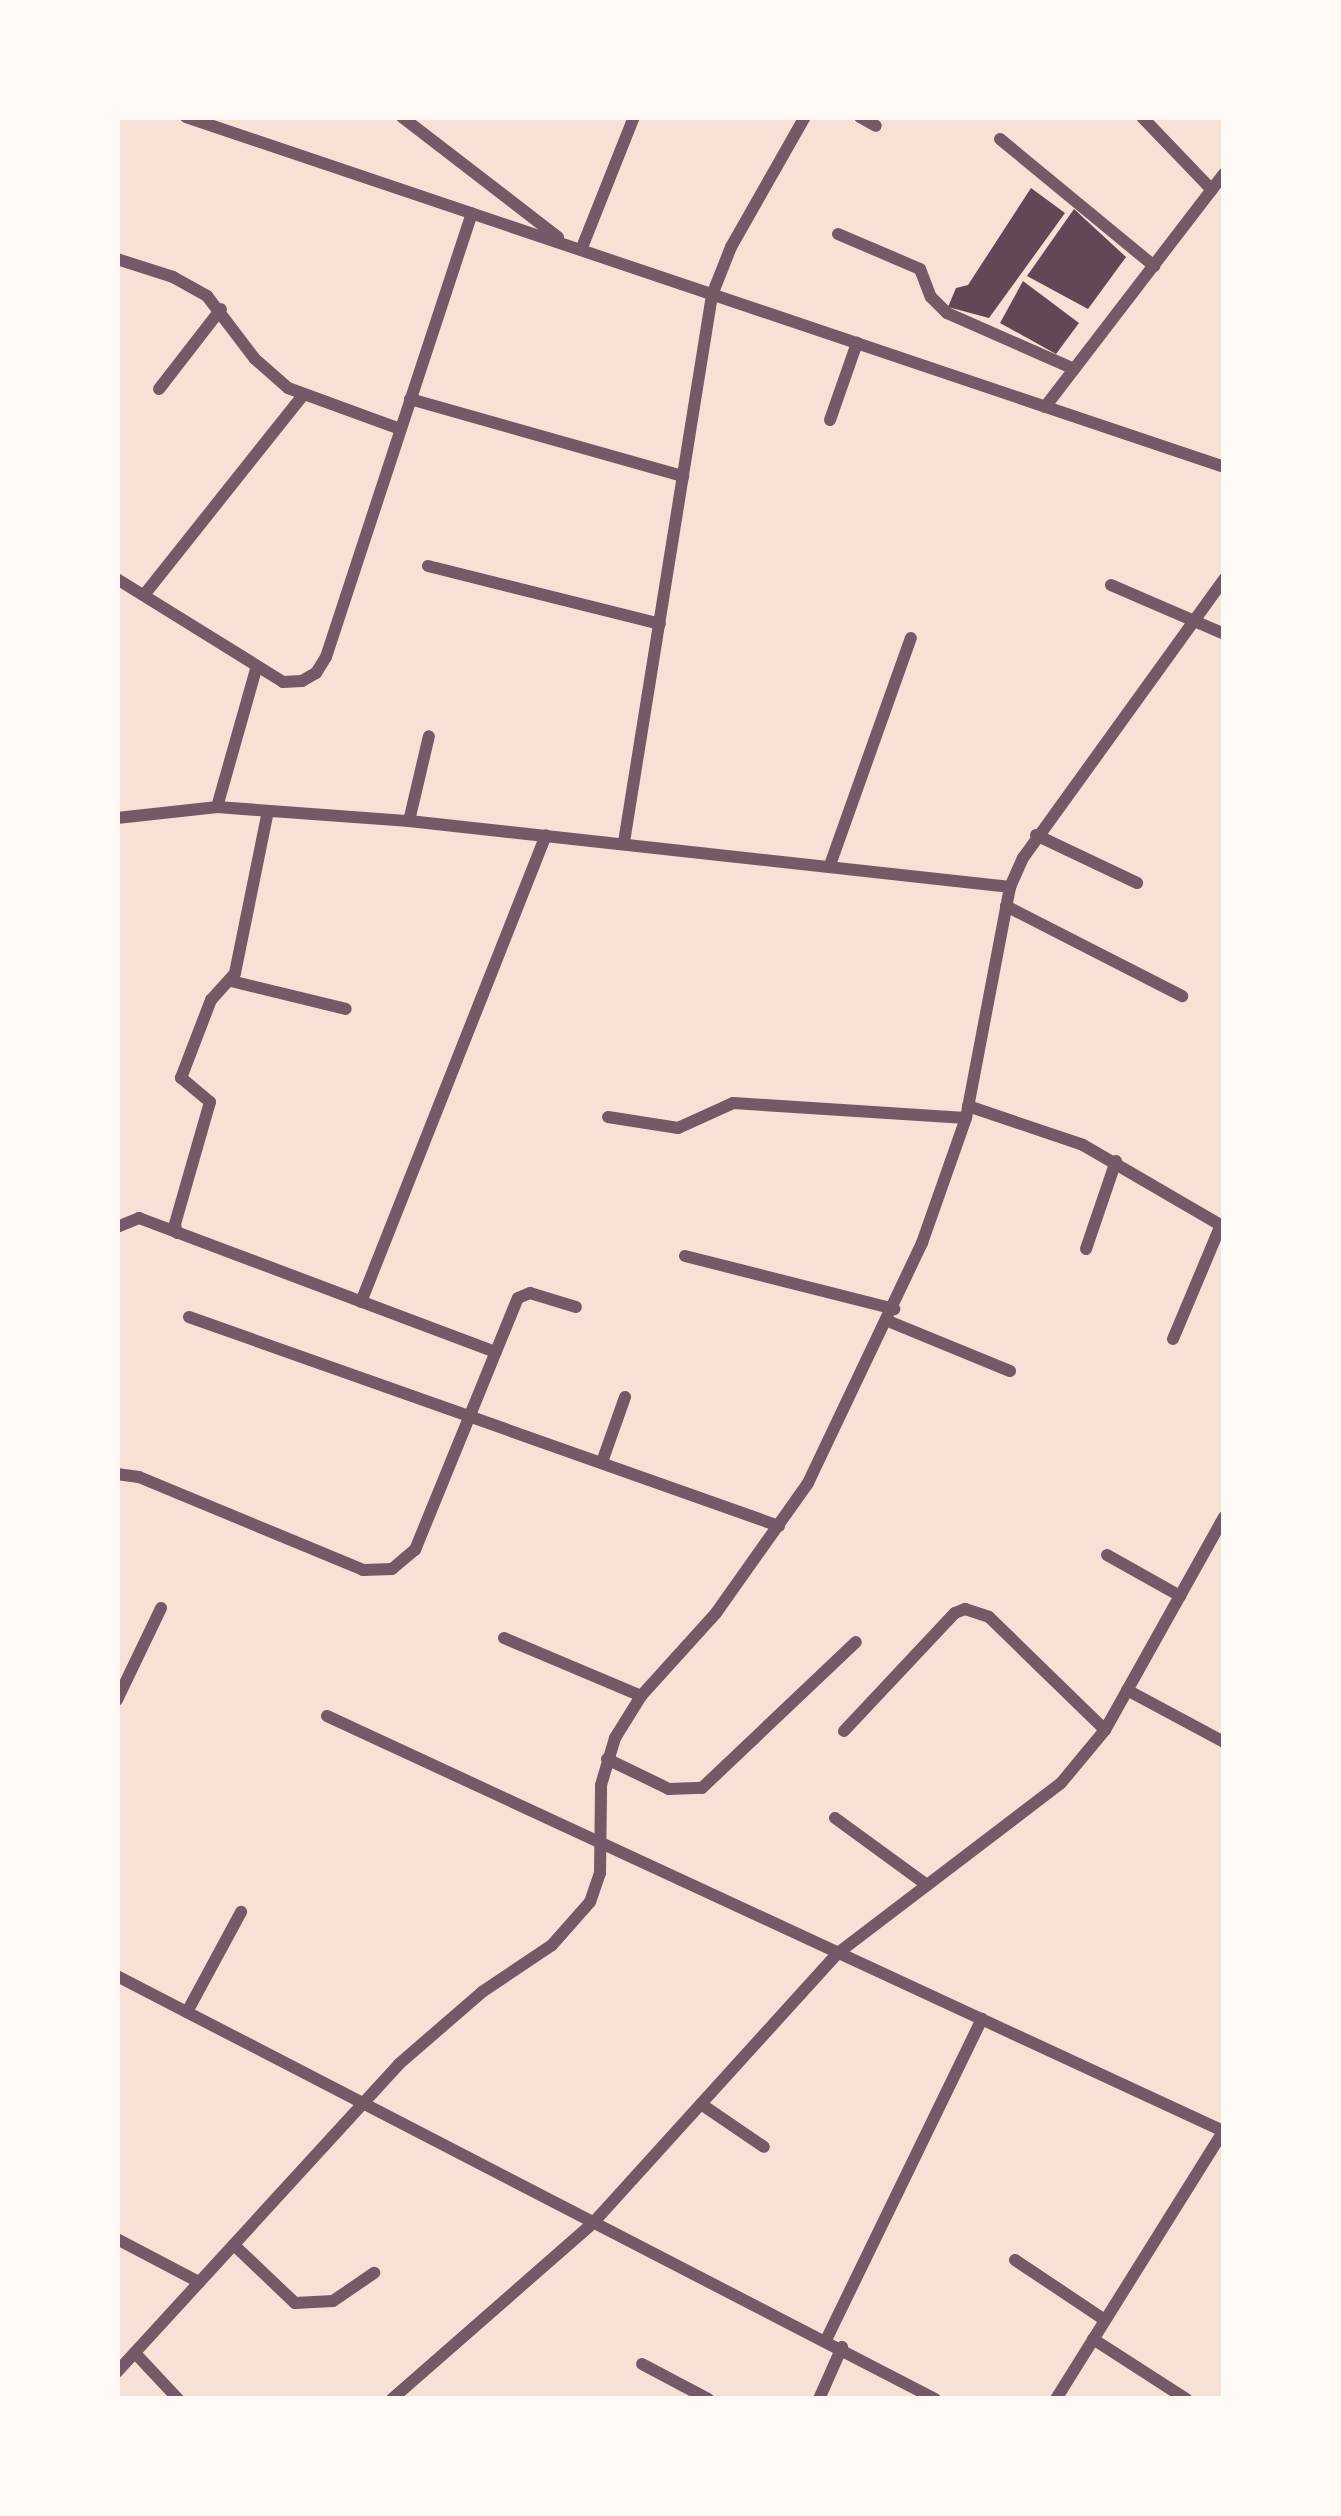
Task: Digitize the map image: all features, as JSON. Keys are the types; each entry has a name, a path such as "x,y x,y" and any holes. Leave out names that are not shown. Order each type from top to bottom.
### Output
{"street":[{"path":"186,117 1224,467"},
{"path":"402,117 575,248"},
{"path":"575,248 634,117"},
{"path":"624,842 712,295 731,247 805,117"},
{"path":"860,117 876,126"},
{"path":"1142,117 1212,190"},
{"path":"1000,139 1154,266"},
{"path":"1045,406 1224,174"},
{"path":"117,579 283,682 302,681 326,657 472,213"},
{"path":"838,234 920,269 931,297 947,313 1074,369"},
{"path":"117,259 190,285 221,309 270,375 303,395 400,429"},
{"path":"159,388 221,309"},
{"path":"830,420 857,344"},
{"path":"144,595 303,395"},
{"path":"410,399 683,476"},
{"path":"428,566 660,624"},
{"path":"117,2372 439,2026 573,1925 590,1901 602,1842 601,1785 607,1759 641,1696 716,1613 779,1526 826,1450 891,1315 967,1112 1010,887 1036,835 1224,579"},
{"path":"1111,585 1224,634"},
{"path":"830,865 911,638"},
{"path":"217,806 256,669"},
{"path":"409,821 429,736"},
{"path":"117,818 217,806 624,842 1010,887"},
{"path":"177,1233 175,1224 210,1102 181,1080 211,1000 231,981 268,811"},
{"path":"361,1302 546,835"},
{"path":"1036,835 1137,883"},
{"path":"1006,907 1182,996"},
{"path":"231,981 346,1009"},
{"path":"608,1117 678,1128 733,1103 967,1112 1027,1123 1116,1161 1223,1226 1173,1340"},
{"path":"1086,1249 1116,1161"},
{"path":"117,1227 139,1218 496,1352"},
{"path":"686,1256 891,1315 1010,1371"},
{"path":"117,1474 139,1477 377,1572 392,1569 416,1550 515,1303 525,1293 576,1306"},
{"path":"189,1316 779,1526"},
{"path":"602,1462 625,1397"},
{"path":"392,2399 593,2224 838,1953 1036,1806 1105,1730 1224,1517"},
{"path":"1107,1556 1180,1596"},
{"path":"117,1700 161,1608"},
{"path":"844,1731 955,1613 965,1609 989,1617 1105,1730"},
{"path":"504,1638 641,1696"},
{"path":"607,1759 669,1789 702,1789 856,1642"},
{"path":"1126,1690 1224,1742"},
{"path":"327,1716 1224,2130 1055,2399"},
{"path":"835,1818 928,1885"},
{"path":"187,2012 241,1912"},
{"path":"117,1976 593,2224 827,2338 935,2399"},
{"path":"827,2338 982,2019"},
{"path":"701,2104 764,2147"},
{"path":"117,2239 199,2282"},
{"path":"234,2245 296,2303 333,2301 374,2272"},
{"path":"1015,2260 1105,2320"},
{"path":"1093,2339 1186,2399"},
{"path":"819,2399 842,2347"},
{"path":"135,2353 178,2399"},
{"path":"642,2364 708,2399"}],"building":[{"path":"1031,188 1065,213 989,318 948,307 956,288 968,285"},
{"path":"1074,209 1126,257 1088,309 1027,276"},
{"path":"1023,281 1079,323 1056,354 1000,323"}]}
